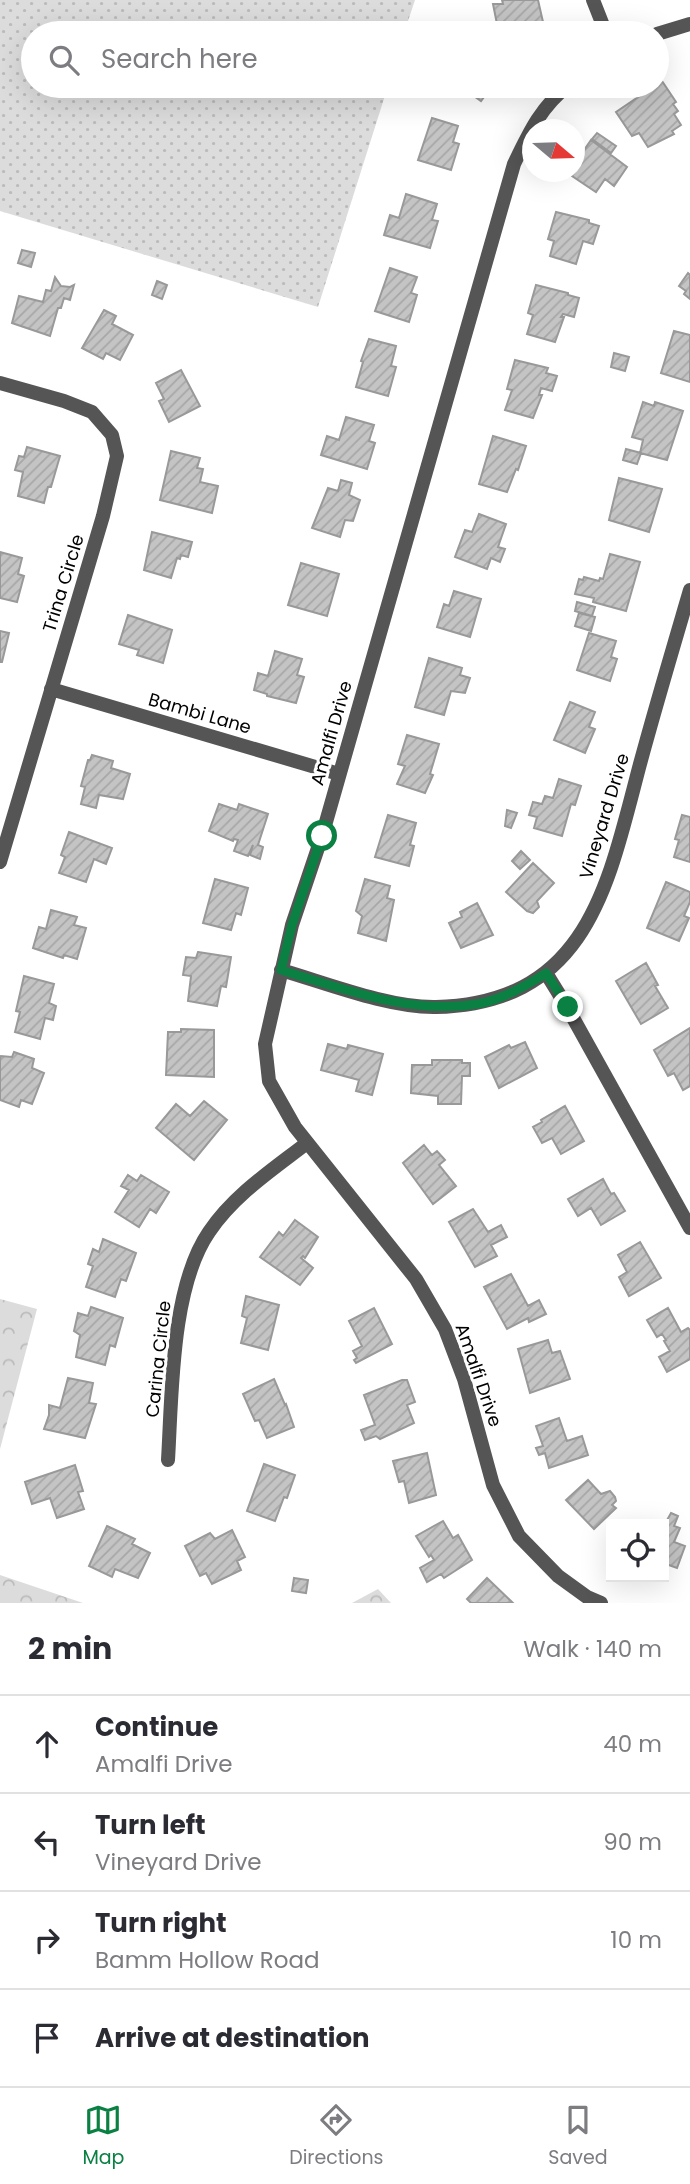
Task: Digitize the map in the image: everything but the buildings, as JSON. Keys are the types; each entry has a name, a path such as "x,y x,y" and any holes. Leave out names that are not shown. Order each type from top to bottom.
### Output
{"street":[{"path":"593,0 601,21"},
{"path":"669,30 690,24"},
{"name":"Amalfi Drive","path":"553,98 534,123 514,164 322,836 292,925 265,1044 269,1081 295,1127 416,1279 445,1329 464,1378 493,1485 519,1536 558,1576 587,1597 601,1603"},
{"name":"Trina Circle","path":"0,383 92,412 112,435 117,456 103,516 0,862"},
{"name":"Vineyard Drive","path":"281,970 384,1000 433,1007 479,1004 523,988 546,973 564,956 586,928 612,869 690,590"},
{"name":"Bambi Lane","path":"51,689 339,774"},
{"path":"546,973 568,1007 690,1228"},
{"name":"Carina Circle","path":"168,1460 174,1358 186,1282 208,1233 240,1196 307,1143"}],"green space":[{"path":"0,0 415,0 408,21 21,21 21,98 384,98 318,307 0,211"},
{"path":"0,1299 37,1309 0,1449"},
{"path":"0,1575 83,1603 0,1603"},
{"path":"378,1589 391,1603 352,1603"}],"route":[{"path":"322,836 292,925 281,970 384,1000 433,1007 479,1004 523,988 546,973 568,1007"}]}
